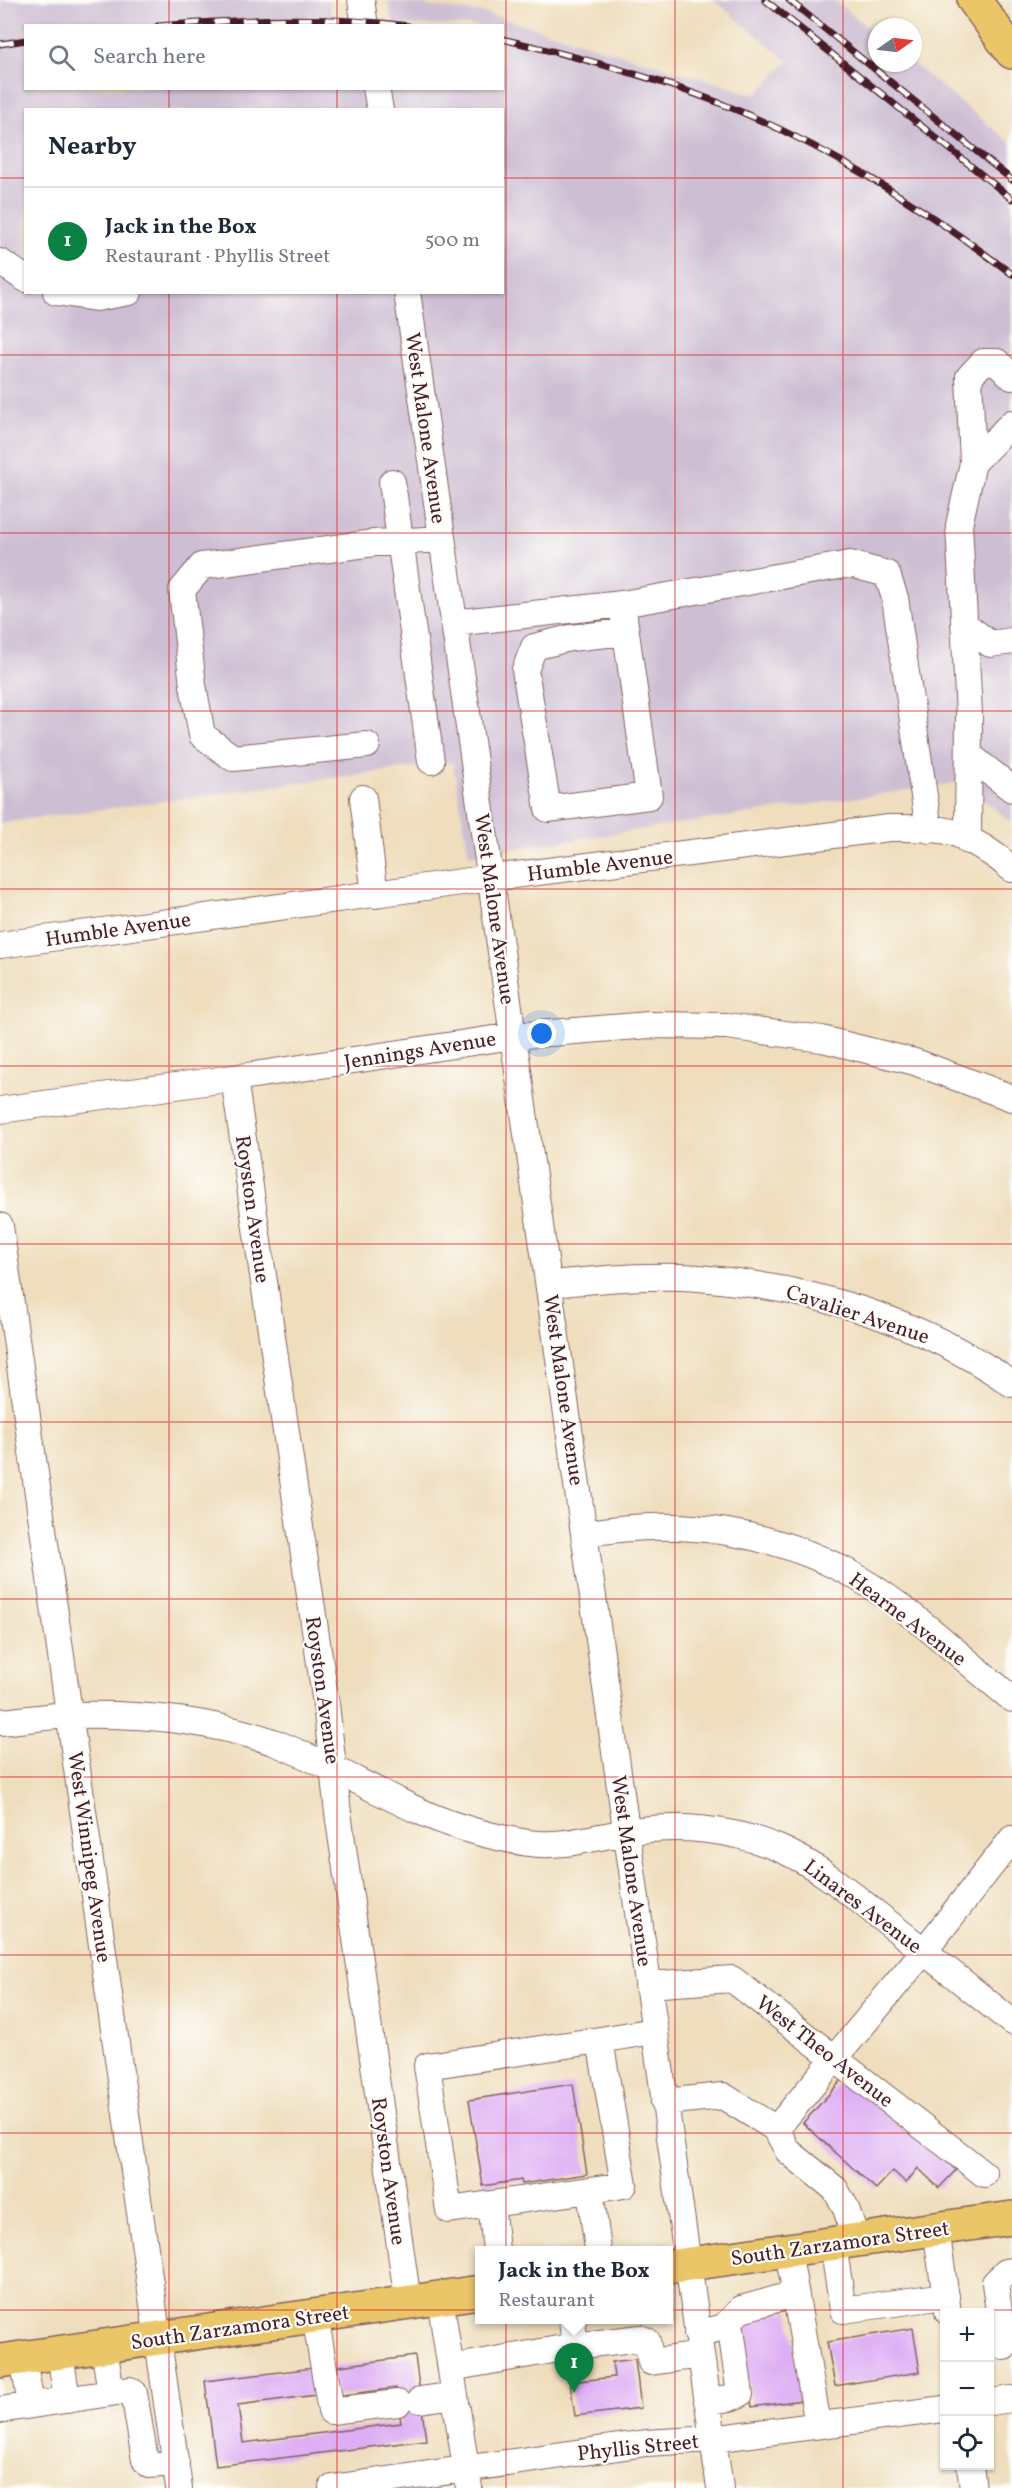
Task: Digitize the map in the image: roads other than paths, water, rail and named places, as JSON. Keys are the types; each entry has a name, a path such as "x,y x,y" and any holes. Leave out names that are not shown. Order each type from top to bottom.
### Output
{"main road":[{"path":"974,0 1012,52"},
{"name":"South Zarzamora Street","path":"678,2266 1012,2218"},
{"name":"South Zarzamora Street","path":"11,2360 475,2293"}],"street":[{"path":"361,0 365,24"},
{"path":"376,90 380,108"},
{"path":"0,262 24,278"},
{"path":"72,294 96,297 122,294"},
{"name":"West Malone Avenue","path":"406,294 627,1832 664,2102 678,2266 699,2344 720,2488"},
{"path":"968,841 969,755 959,525 973,463 969,377 983,362 997,362 1012,377"},
{"path":"973,463 1012,423"},
{"path":"392,482 431,761"},
{"path":"367,745 233,758 202,735 193,685 182,590 202,566 400,541 442,539"},
{"path":"454,623 622,604 850,564 887,574 895,598 929,830"},
{"path":"622,604 626,632 649,796 548,809 525,670 534,647 570,638 626,632"},
{"path":"964,624 990,644 1012,641"},
{"path":"969,755 1012,789"},
{"path":"363,798 375,895"},
{"name":"Humble Avenue","path":"0,945 491,878 889,828 954,833 1001,860 1012,869"},
{"name":"Jennings Avenue","path":"0,1110 513,1036 649,1025 728,1026 822,1039 915,1062 1012,1098"},
{"name":"Royston Avenue","path":"234,1078 408,2302"},
{"name":"West Winnipeg Avenue","path":"0,1226 179,2488"},
{"name":"Cavalier Avenue","path":"549,1284 632,1277 698,1278 763,1285 826,1300 895,1321 945,1342 1012,1384"},
{"name":"Hearne Avenue","path":"585,1534 623,1528 704,1527 784,1545 814,1556 858,1578 883,1595 1012,1699"},
{"name":"Linares Avenue","path":"0,1722 70,1715 150,1717 211,1726 270,1741 334,1769 420,1812 456,1825 529,1843 554,1844 627,1832 701,1829 744,1836 778,1848 824,1873 1012,2022"},
{"path":"776,2129 924,1951 1012,1839"},
{"name":"West Theo Avenue","path":"648,1985 732,1979 984,2174"},
{"path":"600,2040 624,2185 449,2210 428,2066 654,2031"},
{"path":"664,2102 723,2096 776,2129 788,2151 835,2188 845,2206 843,2310 947,2304 936,2229"},
{"path":"590,2190 597,2246"},
{"path":"491,2204 496,2246"},
{"path":"788,2250 818,2425"},
{"path":"1002,2348 995,2283 1006,2272 1012,2271"},
{"path":"451,2368 575,2346 640,2338 647,2341 651,2362 699,2344 724,2327 741,2309 795,2294"},
{"path":"440,2298 468,2478"},
{"path":"315,2315 331,2411 455,2395"},
{"path":"573,2324 575,2346"},
{"path":"707,2401 741,2394 731,2329 724,2327"},
{"path":"104,2347 111,2393"},
{"path":"60,2353 68,2400"},
{"path":"11,2360 31,2405"},
{"path":"0,2410 130,2390 134,2392 145,2460 149,2465 176,2463"},
{"path":"994,2402 1012,2399"},
{"name":"Phyllis Street","path":"332,2488 468,2478 646,2443 713,2439 940,2410"},
{"path":"970,2470 973,2488"}],"railway":[{"path":"765,0 1012,199"},
{"path":"789,0 1012,180"},
{"path":"189,24 283,19 346,20 387,24"},
{"path":"504,39 637,75 691,92 756,118 870,178 942,224 1012,274"},
{"path":"0,44 24,40"}],"place":[{"name":"Jack in the Box","path":"574,2393"}]}
